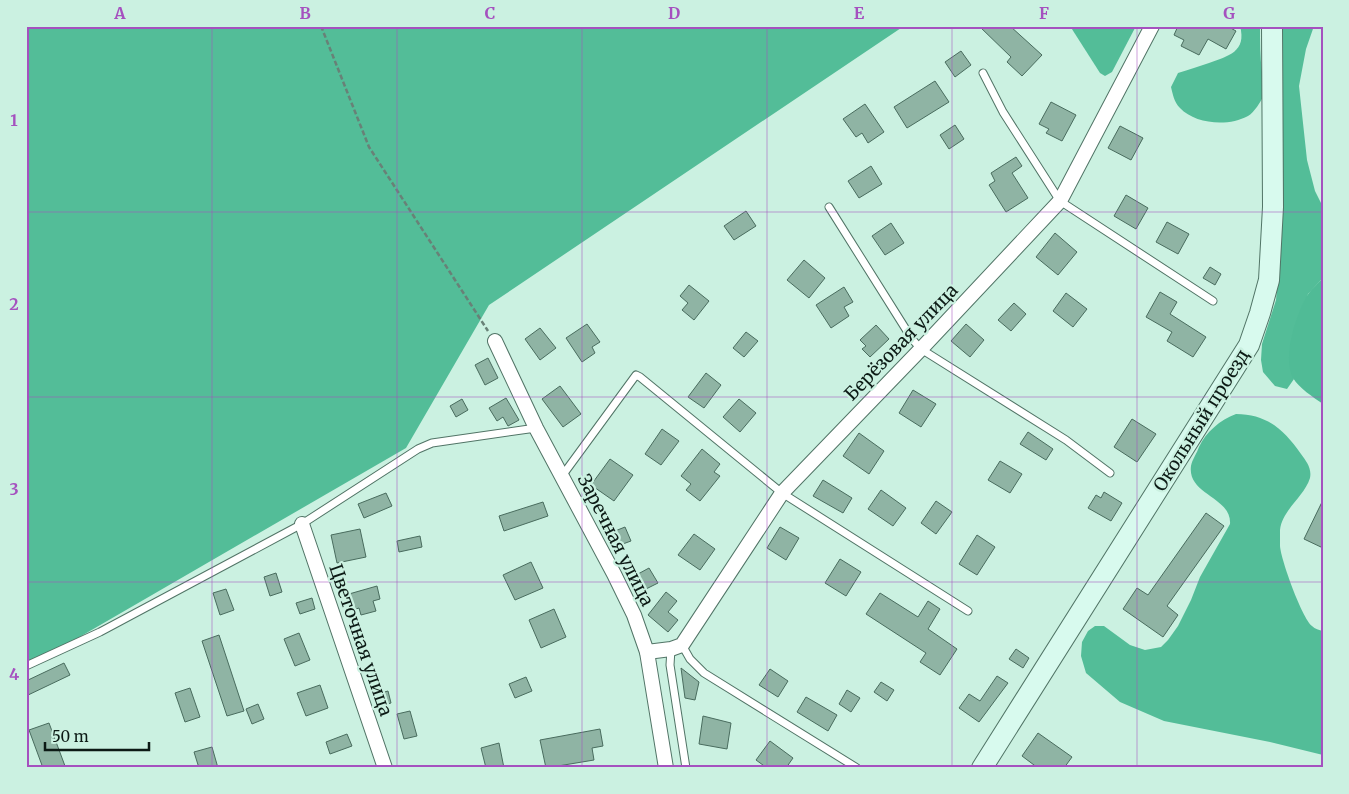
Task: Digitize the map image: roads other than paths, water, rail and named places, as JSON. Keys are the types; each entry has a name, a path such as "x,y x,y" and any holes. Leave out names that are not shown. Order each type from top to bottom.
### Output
{"street":[{"name":"Берёзовая улица","path":"677,647 691,633 782,492 921,349 1060,201 1152,26"},
{"name":"Окольный проезд","path":"982,768 1249,345 1269,280 1273,207 1272,26"},
{"name":"Заречная улица","path":"495,341 536,428 634,614 647,652 666,768"},
{"name":"Цветочная улица","path":"302,524 385,768"},
{"path":"647,652 677,647"}],"lane":[{"path":"983,72 1003,112 1060,201 1213,301"},
{"path":"829,207 912,339 921,349 1066,440 1110,473"},
{"path":"562,476 636,375 782,492 968,611"},
{"path":"26,666 100,632 302,524 418,449 432,443 536,428"},
{"path":"686,768 670,665 677,647 704,673 857,768"}]}
